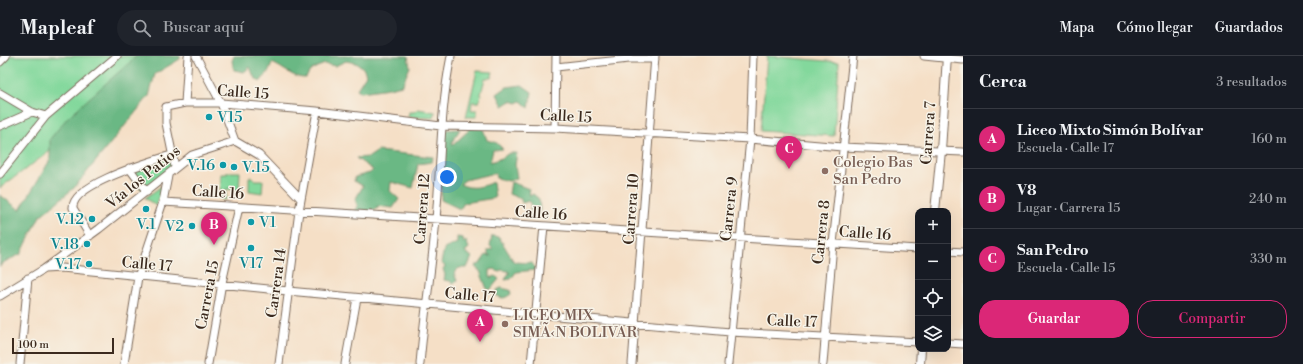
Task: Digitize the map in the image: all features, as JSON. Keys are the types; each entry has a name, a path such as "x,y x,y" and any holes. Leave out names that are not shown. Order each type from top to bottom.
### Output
{"street":[{"path":"0,62 6,56"},
{"path":"0,174 46,116 117,56"},
{"path":"185,103 188,56"},
{"path":"196,56 221,103 235,141 259,155 301,199"},
{"name":"Carrera 12","path":"420,364 436,219 440,126 445,83 451,56"},
{"path":"555,128 556,56"},
{"name":"Carrera 9","path":"728,364 739,238 750,139 753,56"},
{"name":"Carrera 8","path":"823,364 824,336 842,147 853,56"},
{"path":"924,56 947,57 963,60"},
{"path":"556,67 655,57"},
{"name":"Carrera 10","path":"632,364 655,57"},
{"name":"Carrera 7","path":"935,208 941,151 947,57"},
{"path":"0,93 32,112 46,116"},
{"name":"Calle 15","path":"171,155 166,123 166,107 168,105 185,103 221,103 317,110 440,126 555,128 750,139 842,147 963,152"},
{"name":"Carrera 14","path":"279,364 299,211 317,110"},
{"path":"0,126 32,112"},
{"name":"Vía los Patios","path":"0,296 44,269 90,236 168,176 175,167 192,155 235,141"},
{"path":"90,236 74,210 73,203 82,193 100,181 129,168 171,155 175,167"},
{"path":"129,168 147,192"},
{"path":"124,364 138,277 163,202 168,176"},
{"name":"Calle 16","path":"163,202 915,249"},
{"name":"Carrera 15","path":"208,364 222,284 239,207"},
{"path":"531,364 544,226"},
{"path":"951,251 963,252"},
{"name":"Calle 17","path":"44,269 62,268 288,292 730,332 915,342"},
{"path":"20,364 28,278"},
{"path":"345,364 357,298"},
{"path":"951,343 963,344"},
{"path":"920,364 921,352"}],"green space":[{"path":"0,56 171,56 169,63 0,188"},
{"path":"137,56 180,56 180,59 155,74 149,96 74,188 40,216 21,254 2,263 0,267 0,195 20,210 50,160 50,139 68,117"},
{"path":"234,56 408,56 410,67 402,85 361,92 357,89 366,75 365,71 361,66 353,62 346,61 335,66 325,64 310,71 306,78 297,77 272,63 269,71 260,82 254,77 250,67 244,72 234,70 232,61"},
{"path":"767,56 839,62 834,136 761,131"},
{"path":"477,71 493,72 491,78 485,78 479,102 472,102 471,110 477,110 477,117 466,117"},
{"path":"522,85 532,92 529,108 521,101 517,103 511,101 503,106 497,94 507,87"},
{"path":"418,109 435,112 434,118 408,117 409,112 414,112"},
{"path":"471,122 481,123 487,140 497,143 503,149 493,150 490,162 502,158 509,153 517,153 515,165 517,178 509,181 496,178 495,173 465,180 460,184 468,187 481,186 493,182 495,198 464,203 460,209 441,200 443,130 460,129 452,142 453,145 469,130"},
{"path":"378,151 433,157 432,162 418,164 413,188 391,182 390,191 399,199 393,208 377,206 378,208 369,212 365,211 362,215 354,212 358,206 355,200 363,186 354,181 355,177 370,173 373,170 356,158 369,157"},
{"path":"170,159 172,166 160,182 145,194 127,171"},
{"path":"227,172 240,172 239,190 226,189 226,200 220,199 221,174 227,174"},
{"path":"249,177 253,177 255,180 263,180 262,193 249,191"},
{"path":"511,182 529,189 530,196 533,194 539,199 540,211 530,211 531,203 529,201 522,203 521,199 509,194"},
{"path":"163,185 156,206 145,198"},
{"path":"492,236 499,237 514,262 532,263 536,270 516,272 511,279 505,280 508,274 510,274 508,271 501,270 498,272 495,269 490,270 490,278 495,276 499,279 490,290 487,289 480,271 475,267 476,265 479,265 486,255 491,256 488,254 488,250 493,249 490,246"},
{"path":"457,237 463,238 464,243 466,241 469,248 465,252 472,257 467,268 459,268 454,273 457,281 453,284 450,281 444,280 445,275 443,269 445,266 441,263 444,249 457,243"},
{"path":"501,288 510,290 511,294 503,298 496,295 497,290"}],"place":[{"name":"V15","path":"209,117"},
{"name":"V.16","path":"223,165"},
{"name":"V.15","path":"234,167"},
{"name":"San Pedro","path":"789,169"},
{"name":"Colegio Bas San Pedro","path":"825,171"},
{"name":"V.1","path":"146,209"},
{"name":"V.12","path":"92,219"},
{"name":"V1","path":"251,222"},
{"name":"V2","path":"192,226"},
{"name":"V.18","path":"87,244"},
{"name":"V8","path":"214,245"},
{"name":"V17","path":"251,248"},
{"name":"V.17","path":"89,264"},
{"name":"LICEO MIX SIMÃ‹N BOLIVAR","path":"505,324"},
{"name":"Liceo Mixto Simón Bolívar","path":"480,342"}]}
